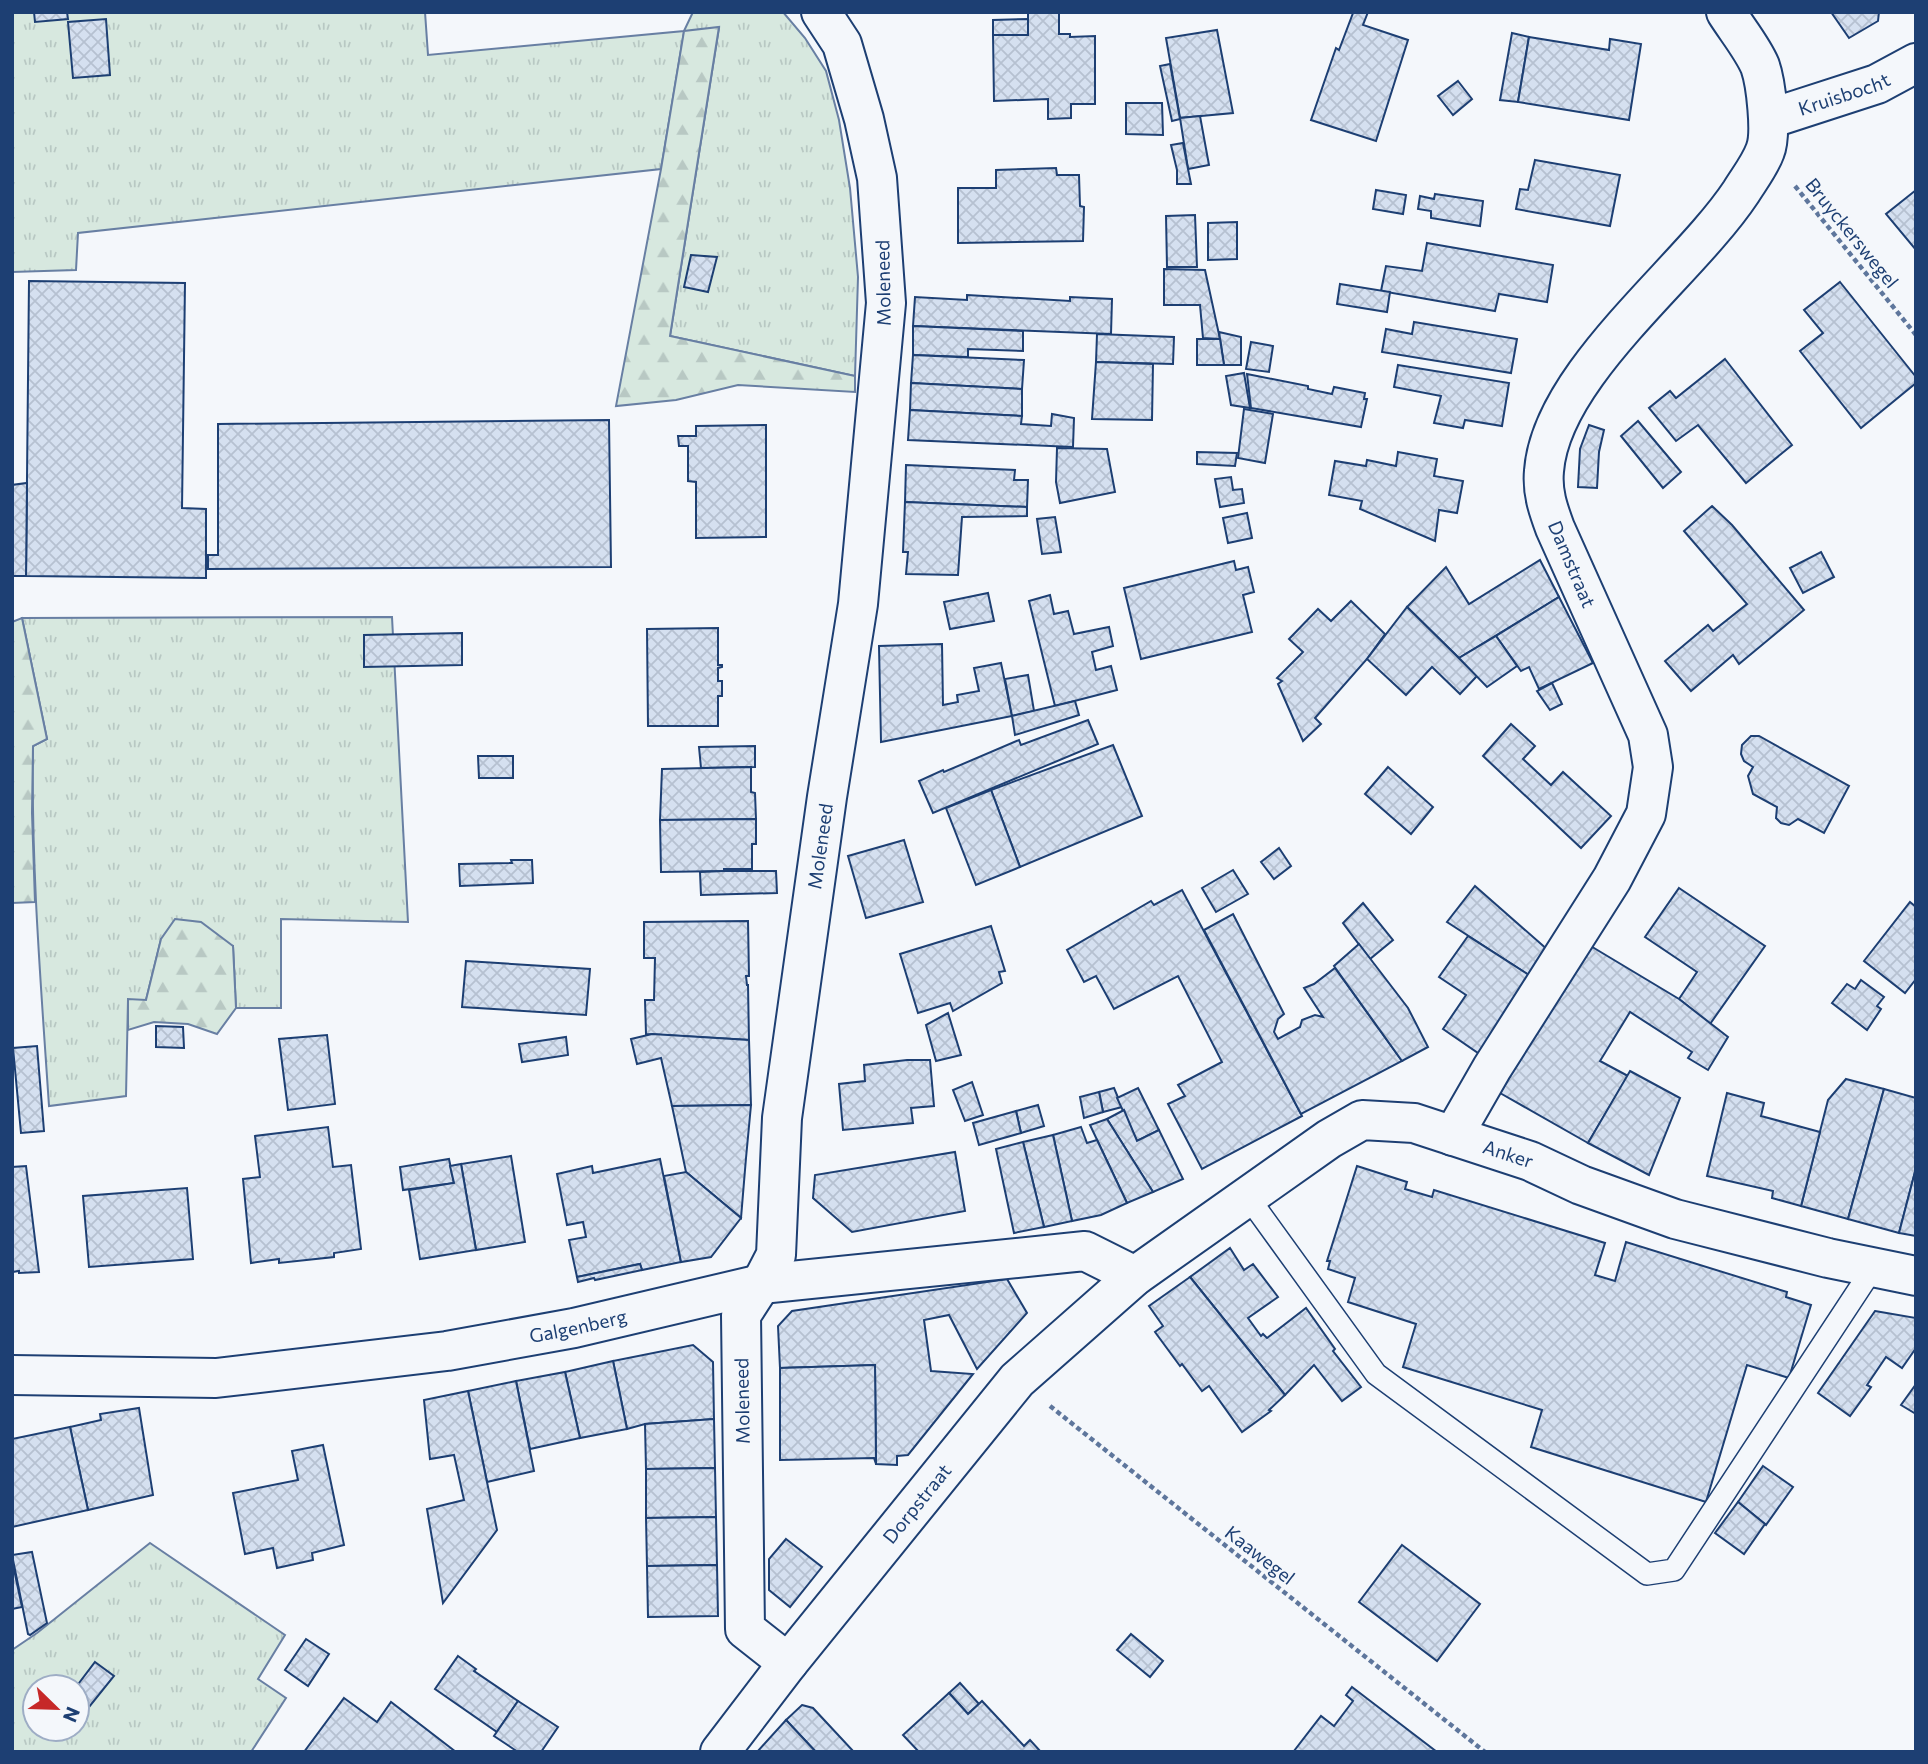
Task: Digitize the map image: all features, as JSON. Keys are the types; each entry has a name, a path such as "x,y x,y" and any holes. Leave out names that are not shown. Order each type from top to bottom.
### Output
{"street":[{"name":"Moleneed","path":"788,1663 745,1629 741,1315 776,1255 782,1118 827,797 858,604 886,303 877,178 864,119 842,44 821,12"},
{"path":"1726,12 1760,66 1767,135"},
{"name":"Kruisbocht","path":"1767,135 1916,63"},
{"name":"Damstraat","path":"1453,1136 1492,1068 1612,879 1646,814 1650,792 1653,767 1648,735 1555,528 1544,497 1544,470 1551,436 1575,392 1601,354 1726,214 1767,135"},
{"name":"Anker","path":"1135,1276 1329,1139 1362,1120 1414,1123 1530,1161 1581,1185 1675,1219 1873,1268 1916,1276"},
{"name":"Galgenberg","path":"12,1375 216,1378 447,1351 574,1328 761,1284 1085,1251 1135,1276"},
{"name":"Dorpstraat","path":"720,1752 788,1663 1017,1380 1135,1276"}],"lane":[{"path":"1248,1197 1376,1374 1647,1574 1674,1570 1873,1268"}],"path":[{"name":"Bruyckerswegel","path":"1767,135 1916,335"},
{"name":"Kaawegel","path":"1017,1380 1485,1752"}],"green space":[{"path":"12,12 425,12 428,55 684,31 693,12 783,12 805,38 826,71 839,120 850,188 858,277 855,376 670,336 719,28 684,32 661,169 78,233 76,270 12,272"},
{"path":"719,27 670,336 855,376 855,392 738,385 676,400 616,406 684,31"},
{"path":"392,617 408,922 281,919 281,1008 236,1008 233,946 161,939 146,1000 128,1000 126,1096 49,1106 37,926 33,791 33,746 47,739 22,618"},
{"path":"22,618 47,739 33,746 35,902 12,903 12,622"},
{"path":"175,919 201,922 233,946 236,1008 217,1034 188,1024 154,1022 128,1030 128,999 146,1000 161,939"},
{"path":"150,1543 285,1635 258,1679 286,1698 251,1752 12,1752 12,1650"}],"building":[{"path":"34,12 67,12 68,19 35,22"},
{"path":"1028,12 1059,12 1059,34 1070,34 1070,37 1095,36 1095,104 1071,104 1071,118 1048,119 1048,99 994,101 993,35 1028,35"},
{"path":"1347,12 1368,12 1363,25 1408,40 1376,141 1311,120 1336,48 1339,50 1353,13"},
{"path":"1831,12 1879,12 1878,21 1849,38"},
{"path":"106,19 110,75 73,78 68,22"},
{"path":"1028,19 1028,35 993,35 993,20"},
{"path":"1217,30 1233,113 1180,118 1166,38"},
{"path":"1512,33 1529,37 1518,102 1500,100"},
{"path":"1529,37 1609,50 1610,39 1641,44 1629,120 1518,102"},
{"path":"1170,64 1180,119 1172,121 1160,66"},
{"path":"1458,81 1472,99 1453,115 1438,96"},
{"path":"1126,103 1162,103 1163,135 1126,134"},
{"path":"1200,116 1209,165 1188,169 1180,118"},
{"path":"1183,143 1191,184 1177,184 1177,170 1171,145"},
{"path":"1535,160 1620,175 1610,226 1516,209 1520,189 1528,190"},
{"path":"1056,168 1057,175 1079,175 1080,206 1084,207 1083,241 958,243 958,188 996,188 996,170"},
{"path":"1376,190 1406,195 1403,214 1373,209"},
{"path":"1916,190 1916,250 1886,214"},
{"path":"1435,194 1483,201 1480,226 1431,218 1431,211 1418,209 1420,196 1434,199"},
{"path":"1195,215 1197,267 1167,267 1166,216"},
{"path":"1237,222 1237,259 1208,260 1208,223"},
{"path":"1427,243 1553,265 1547,302 1499,294 1495,311 1381,291 1386,266 1422,271"},
{"path":"691,255 717,257 708,292 684,287"},
{"path":"1164,269 1205,270 1220,339 1203,338 1200,305 1164,305"},
{"path":"29,281 185,283 182,508 206,509 206,578 26,576"},
{"path":"1840,282 1916,377 1916,383 1861,428 1800,351 1823,333 1804,310"},
{"path":"1340,284 1390,292 1387,312 1337,304"},
{"path":"967,295 1070,301 1070,297 1112,299 1111,334 913,326 915,297 967,300"},
{"path":"1414,322 1517,339 1511,373 1382,352 1386,329 1412,334"},
{"path":"913,326 1023,331 1023,351 968,349 968,357 913,355"},
{"path":"1219,332 1241,337 1241,365 1224,365"},
{"path":"1097,334 1174,337 1173,364 1096,362"},
{"path":"1197,339 1220,339 1224,365 1197,365"},
{"path":"1251,342 1273,346 1269,372 1246,369"},
{"path":"913,355 1024,360 1022,389 911,383"},
{"path":"1725,359 1792,445 1746,483 1698,425 1676,441 1649,408 1670,391 1676,398"},
{"path":"1096,362 1153,364 1152,420 1092,419"},
{"path":"1398,365 1509,383 1502,426 1465,420 1463,428 1434,423 1441,396 1394,387"},
{"path":"1244,373 1250,408 1231,405 1226,376"},
{"path":"1247,374 1308,386 1308,389 1332,394 1334,387 1365,393 1364,399 1367,399 1361,427 1251,408"},
{"path":"911,383 1022,389 1022,416 910,410"},
{"path":"1244,409 1273,414 1265,463 1238,458"},
{"path":"910,410 1022,416 1021,424 1051,426 1052,414 1074,418 1073,447 908,440"},
{"path":"609,420 611,567 208,569 208,555 218,555 218,424"},
{"path":"1638,421 1681,472 1663,488 1621,436"},
{"path":"766,425 766,537 696,538 696,482 688,481 688,446 679,446 678,436 696,436 696,426"},
{"path":"1589,425 1604,430 1599,452 1597,488 1578,487 1580,449"},
{"path":"1057,448 1107,449 1115,492 1060,503 1056,482"},
{"path":"1197,452 1237,453 1235,466 1197,464"},
{"path":"1398,452 1437,459 1434,476 1463,481 1457,513 1439,510 1435,541 1360,509 1362,501 1329,495 1335,461 1366,466 1367,460 1396,466"},
{"path":"906,465 1015,470 1014,480 1028,480 1027,507 905,502"},
{"path":"1231,477 1233,490 1242,489 1244,503 1220,507 1215,479"},
{"path":"27,483 26,576 12,576 12,485"},
{"path":"905,502 1027,507 1027,516 962,517 958,575 906,574 908,552 903,552"},
{"path":"1712,506 1732,525 1804,610 1739,664 1733,655 1691,691 1665,661 1708,625 1713,631 1747,604 1684,531"},
{"path":"1247,513 1252,538 1228,543 1223,518"},
{"path":"1055,517 1061,552 1042,554 1037,519"},
{"path":"1821,552 1834,577 1803,593 1790,568"},
{"path":"1540,560 1559,597 1459,658 1407,607 1446,567 1469,604"},
{"path":"1234,561 1236,570 1248,567 1254,592 1243,595 1252,632 1141,659 1124,588"},
{"path":"988,593 994,621 950,629 944,602"},
{"path":"1050,595 1054,614 1068,611 1074,634 1109,627 1113,646 1092,652 1096,670 1111,666 1117,690 1055,706 1029,601"},
{"path":"1559,597 1593,663 1539,689 1529,667 1521,671 1496,636"},
{"path":"1351,601 1385,634 1367,659 1315,718 1321,724 1303,741 1278,684 1282,681 1277,678 1303,652 1289,639 1318,609 1331,621"},
{"path":"1407,607 1477,676 1460,694 1432,667 1406,695 1367,659"},
{"path":"718,628 718,665 722,667 718,668 718,681 722,681 722,696 718,696 718,726 648,726 647,629"},
{"path":"462,633 462,665 364,667 364,635"},
{"path":"1496,636 1517,666 1487,687 1459,658"},
{"path":"942,644 943,705 958,702 957,695 979,691 974,668 1001,663 1012,716 881,742 879,646"},
{"path":"1028,675 1034,711 1012,716 1005,679"},
{"path":"1552,683 1562,704 1550,710 1537,691"},
{"path":"1075,701 1079,715 1015,735 1012,716"},
{"path":"1088,720 1098,744 933,813 919,781 1019,740 1021,745"},
{"path":"1511,724 1535,746 1523,759 1551,785 1563,772 1611,816 1581,848 1483,756"},
{"path":"1751,736 1759,736 1849,786 1824,833 1798,819 1789,825 1781,823 1776,818 1777,807 1753,794 1748,776 1753,767 1744,761 1741,754 1742,745"},
{"path":"1113,745 1142,816 1020,867 991,790"},
{"path":"755,746 755,767 701,768 699,747"},
{"path":"478,756 513,756 513,778 479,778"},
{"path":"751,767 751,792 755,793 756,819 660,820 662,769"},
{"path":"1388,767 1433,807 1411,834 1365,794"},
{"path":"991,790 1020,867 976,885 946,808"},
{"path":"756,819 752,869 661,872 660,820"},
{"path":"904,840 923,902 866,918 848,856"},
{"path":"1279,848 1291,866 1274,879 1261,862"},
{"path":"511,860 532,860 533,883 460,886 459,864 512,863"},
{"path":"1233,870 1248,894 1216,912 1202,888"},
{"path":"776,871 777,893 701,895 700,872"},
{"path":"1475,886 1549,951 1532,977 1447,922"},
{"path":"1679,888 1765,946 1710,1024 1679,999 1697,972 1645,937"},
{"path":"1182,890 1302,1116 1202,1169 1168,1104 1185,1096 1178,1085 1222,1062 1178,976 1114,1009 1096,976 1084,982 1067,950 1151,901 1154,905"},
{"path":"1910,902 1916,907 1916,979 1905,993 1864,961"},
{"path":"1363,903 1393,940 1370,959 1343,923"},
{"path":"1233,914 1284,1014 1278,1019 1274,1032 1278,1039 1300,1027 1302,1020 1315,1015 1323,1017 1304,988 1335,968 1402,1061 1301,1114 1204,930"},
{"path":"748,921 749,976 746,976 749,1040 646,1034 645,1000 654,1000 655,958 644,958 644,922"},
{"path":"991,926 1005,971 999,972 1002,983 953,1011 950,1003 918,1013 900,954"},
{"path":"1468,936 1532,977 1481,1055 1443,1029 1466,995 1439,977"},
{"path":"1359,944 1408,1008 1428,1047 1402,1061 1334,966"},
{"path":"1589,945 1679,999 1728,1037 1708,1070 1688,1058 1692,1052 1630,1012 1600,1061 1628,1076 1588,1143 1500,1093"},
{"path":"466,961 590,969 586,1015 462,1007"},
{"path":"1861,980 1884,997 1877,1006 1881,1009 1867,1030 1832,1003 1847,984 1855,989"},
{"path":"948,1013 961,1055 936,1061 926,1025"},
{"path":"156,1026 183,1027 184,1048 156,1047"},
{"path":"652,1034 749,1040 751,1105 672,1106 661,1058 637,1064 631,1039"},
{"path":"327,1035 335,1104 288,1110 279,1039"},
{"path":"566,1037 568,1055 522,1062 519,1044"},
{"path":"37,1046 44,1131 21,1133 13,1048"},
{"path":"930,1060 934,1106 911,1108 913,1123 843,1130 839,1084 865,1081 864,1065"},
{"path":"1630,1071 1680,1098 1649,1175 1588,1143"},
{"path":"1846,1079 1884,1089 1848,1219 1801,1206 1828,1100"},
{"path":"972,1082 983,1115 965,1121 953,1090"},
{"path":"1114,1088 1122,1107 1103,1112 1099,1092"},
{"path":"1138,1088 1159,1130 1137,1141 1117,1098"},
{"path":"1884,1089 1916,1098 1916,1168 1899,1233 1848,1219"},
{"path":"1099,1092 1103,1112 1084,1118 1080,1097"},
{"path":"1727,1093 1764,1103 1761,1116 1820,1132 1801,1206 1772,1198 1773,1191 1707,1176"},
{"path":"751,1105 741,1218 686,1172 672,1106"},
{"path":"1038,1105 1044,1126 1021,1133 1016,1111"},
{"path":"1124,1110 1137,1141 1159,1130 1183,1179 1153,1192 1107,1119"},
{"path":"1016,1111 1021,1133 979,1145 973,1123"},
{"path":"1107,1119 1153,1192 1127,1203 1090,1125"},
{"path":"328,1127 333,1167 351,1165 361,1249 334,1253 334,1257 251,1263 243,1179 260,1177 255,1136"},
{"path":"1081,1127 1087,1143 1097,1140 1127,1203 1101,1215 1072,1221 1053,1135"},
{"path":"1053,1135 1072,1221 1044,1227 1023,1142"},
{"path":"1023,1142 1044,1227 1014,1233 996,1149"},
{"path":"955,1152 965,1211 852,1232 813,1198 815,1175"},
{"path":"511,1156 525,1242 476,1250 461,1164"},
{"path":"449,1159 454,1183 403,1190 400,1167"},
{"path":"660,1159 681,1262 642,1270 640,1264 577,1277 569,1240 586,1237 583,1222 567,1225 557,1174 592,1166 593,1173"},
{"path":"461,1164 476,1250 420,1259 409,1190 454,1183 450,1166"},
{"path":"26,1166 39,1272 19,1273 12,1272 12,1167"},
{"path":"1357,1166 1407,1182 1405,1189 1432,1197 1434,1190 1605,1243 1595,1275 1615,1281 1626,1242 1787,1292 1786,1297 1811,1305 1789,1378 1747,1365 1706,1502 1531,1447 1542,1410 1403,1367 1416,1324 1348,1302 1355,1278 1328,1269 1330,1261 1327,1261"},
{"path":"1916,1168 1916,1236 1899,1233"},
{"path":"686,1172 741,1218 711,1257 681,1262 664,1176"},
{"path":"187,1188 193,1259 89,1267 83,1196"},
{"path":"1230,1248 1244,1270 1253,1264 1278,1297 1248,1318 1261,1336 1263,1334 1267,1338 1306,1308 1335,1349 1333,1351 1361,1387 1342,1401 1314,1365 1285,1395 1190,1277"},
{"path":"640,1264 642,1270 578,1282 577,1277"},
{"path":"1190,1277 1285,1395 1269,1410 1271,1411 1242,1432 1209,1386 1202,1391 1155,1332 1163,1326 1149,1306"},
{"path":"1007,1279 1027,1313 977,1369 949,1315 924,1320 931,1371 973,1374 908,1455 897,1456 897,1465 876,1464 875,1365 780,1368 778,1326 792,1311"},
{"path":"1875,1311 1916,1318 1916,1348 1902,1368 1886,1357 1867,1385 1871,1387 1850,1416 1818,1393"},
{"path":"693,1345 713,1362 714,1419 645,1424 627,1429 613,1361"},
{"path":"613,1361 627,1429 580,1438 565,1372"},
{"path":"875,1365 876,1464 874,1458 780,1460 780,1368"},
{"path":"565,1372 580,1438 530,1449 516,1381"},
{"path":"516,1381 534,1471 487,1482 468,1391"},
{"path":"1916,1384 1916,1414 1901,1405"},
{"path":"468,1391 497,1530 443,1603 427,1509 464,1500 454,1455 430,1459 424,1400"},
{"path":"139,1408 153,1495 88,1510 70,1427 101,1420 100,1414"},
{"path":"714,1419 715,1468 646,1469 645,1424"},
{"path":"70,1427 88,1510 12,1527 12,1439"},
{"path":"323,1445 344,1545 312,1553 313,1560 277,1568 273,1548 245,1554 233,1493 298,1480 292,1451"},
{"path":"1763,1466 1793,1487 1766,1525 1738,1502"},
{"path":"715,1468 716,1517 646,1518 646,1469"},
{"path":"1738,1502 1765,1524 1744,1554 1715,1533"},
{"path":"716,1517 717,1565 647,1566 646,1518"},
{"path":"786,1539 822,1567 790,1607 769,1590 769,1559"},
{"path":"1402,1545 1480,1604 1437,1661 1359,1602"},
{"path":"32,1552 47,1623 30,1635 12,1555"},
{"path":"12,1560 22,1607 12,1609"},
{"path":"717,1565 718,1616 648,1617 647,1566"},
{"path":"1131,1634 1163,1661 1150,1677 1117,1650"},
{"path":"306,1639 329,1654 308,1686 285,1670"},
{"path":"458,1656 476,1669 474,1671 518,1701 497,1732 435,1689"},
{"path":"95,1662 114,1676 91,1705 91,1673 87,1673"},
{"path":"960,1683 979,1704 968,1714 949,1693"},
{"path":"1352,1687 1437,1752 1294,1751 1321,1716 1334,1726 1353,1701 1346,1695"},
{"path":"949,1693 968,1714 982,1701 1024,1746 1030,1740 1041,1752 919,1752 903,1735"},
{"path":"344,1698 377,1722 391,1702 456,1752 304,1752"},
{"path":"518,1701 558,1727 541,1752 518,1752 494,1736"},
{"path":"802,1705 813,1708 854,1752 816,1752 786,1720"},
{"path":"786,1720 816,1752 757,1752"}]}
